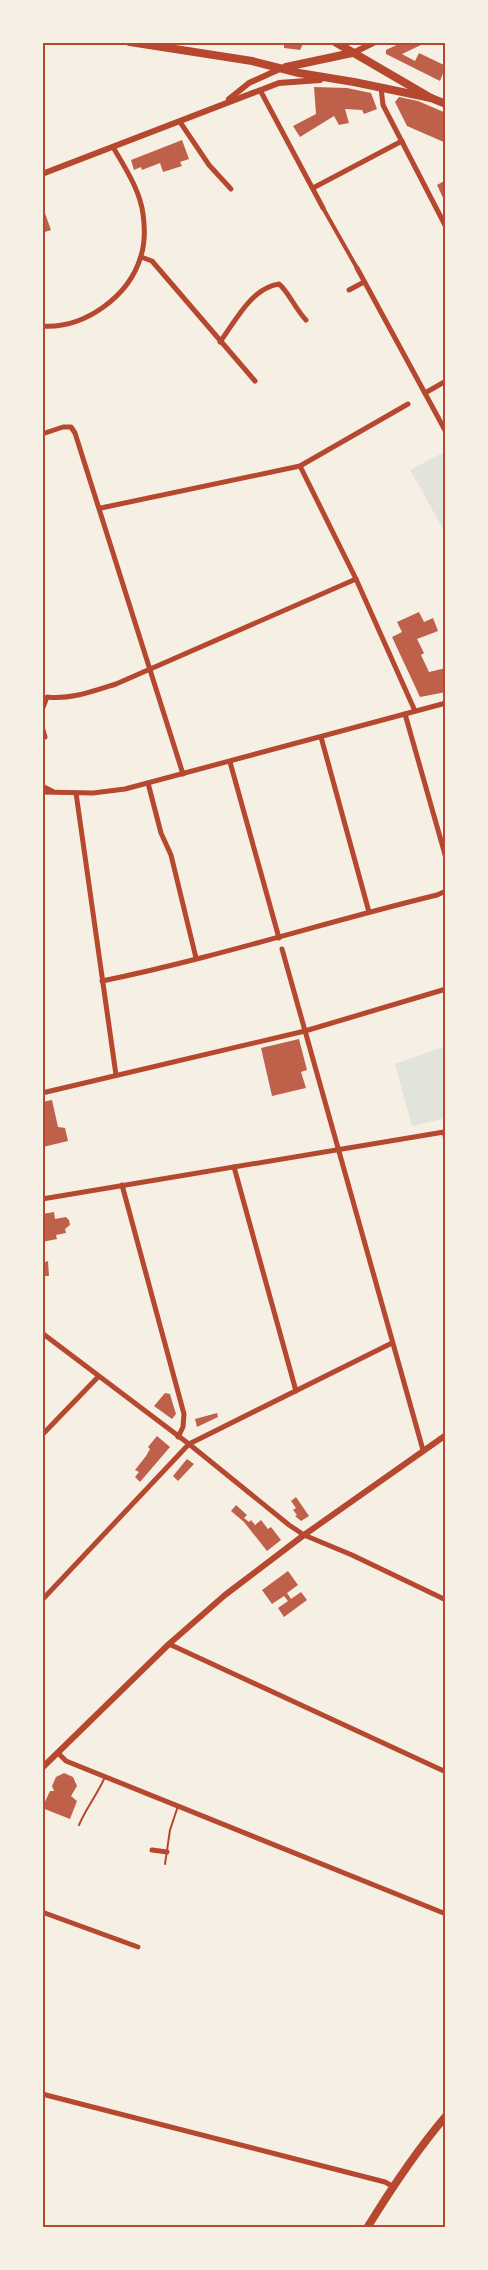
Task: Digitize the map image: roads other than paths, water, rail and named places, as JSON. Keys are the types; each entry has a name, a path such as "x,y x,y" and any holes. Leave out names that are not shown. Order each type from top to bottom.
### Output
{"highway":[{"path":"130,42 241,59 299,73 431,98"},
{"path":"335,42 446,105"},
{"path":"283,68 352,53"},
{"path":"367,2228 392,2186 446,2116"}],"street":[{"path":"352,53 375,42"},
{"path":"223,103 249,83 283,68"},
{"path":"42,174 260,90 289,81 339,79"},
{"path":"381,88 383,105 446,227"},
{"path":"260,90 446,432"},
{"path":"180,122 209,165 231,189"},
{"path":"313,188 402,141"},
{"path":"42,326 69,324 102,308 126,285 141,257 144,239 143,213 139,198 113,147"},
{"path":"141,257 152,261 255,381"},
{"path":"349,290 364,282"},
{"path":"220,342 254,296 270,285 279,284 286,290 288,298 306,320"},
{"path":"229,367 236,361"},
{"path":"425,393 446,381"},
{"path":"100,508 300,466 408,404"},
{"path":"42,434 63,427 71,427 75,433 152,670 183,774"},
{"path":"300,466 356,579 415,711"},
{"path":"42,710 44,695 55,698 90,693 152,670 356,579"},
{"path":"42,792 111,792 446,703"},
{"path":"405,714 446,858"},
{"path":"42,727 45,737"},
{"path":"321,737 369,912"},
{"path":"230,762 279,938"},
{"path":"148,783 161,833 171,855 196,958"},
{"path":"42,786 53,792"},
{"path":"76,793 116,1076"},
{"path":"102,981 279,938 446,891"},
{"path":"282,949 423,1450"},
{"path":"42,1093 305,1031 446,989"},
{"path":"42,1199 444,1132 446,1139"},
{"path":"234,1167 296,1391"},
{"path":"122,1185 184,1414 183,1427 178,1437"},
{"path":"42,1333 189,1444 262,1505 304,1535 446,1600"},
{"path":"42,1600 189,1444 392,1343"},
{"path":"42,1435 98,1377"},
{"path":"42,1768 169,1644 225,1595 304,1535 446,1435"},
{"path":"169,1644 446,1772"},
{"path":"58,1754 66,1761 446,1914"},
{"path":"152,1850 167,1852"},
{"path":"42,1912 138,1947"},
{"path":"42,2094 374,2179 392,2186"}],"lane":[{"path":"79,1825 86,1808 97,1795 105,1777"},
{"path":"165,1864 170,1830 178,1806"}]}
